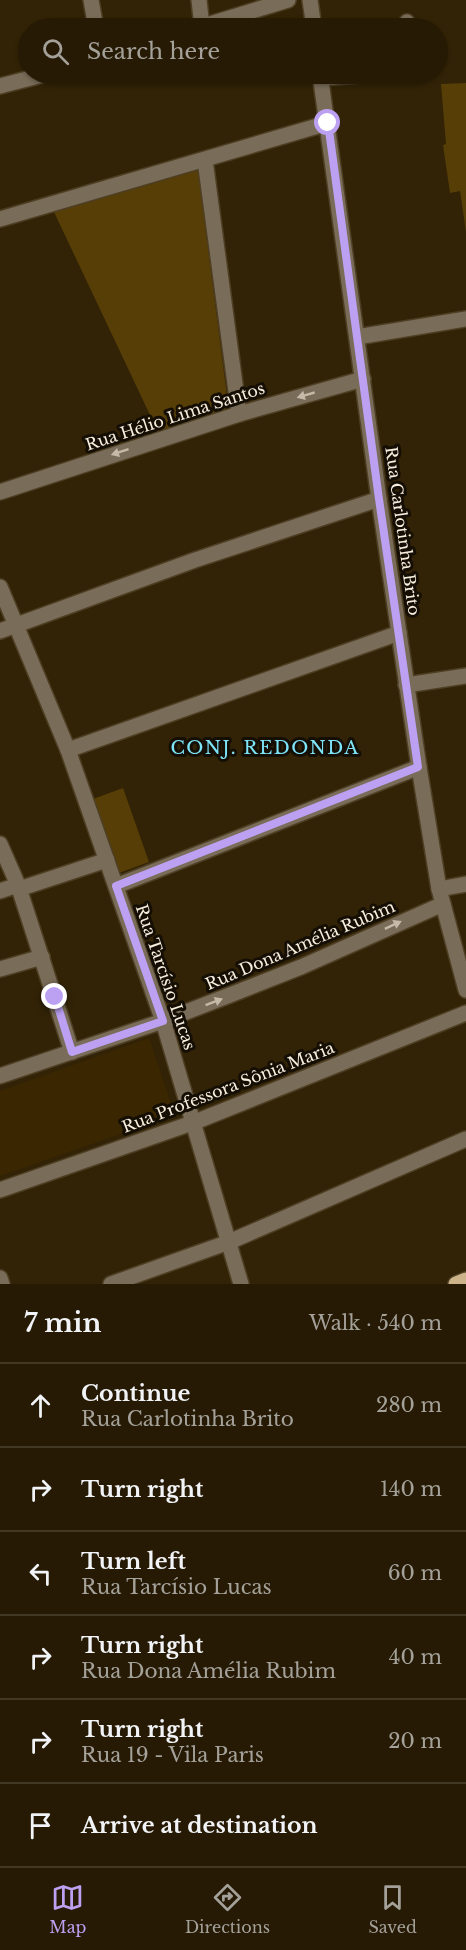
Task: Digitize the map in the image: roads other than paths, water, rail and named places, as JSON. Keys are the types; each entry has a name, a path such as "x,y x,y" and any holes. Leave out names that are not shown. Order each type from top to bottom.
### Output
{"main road":[{"path":"456,1284 466,1280"}],"street":[{"path":"91,0 94,18"},
{"path":"199,0 199,18"},
{"path":"231,18 288,0"},
{"path":"310,0 313,18"},
{"path":"0,86 18,81"},
{"name":"Rua Carlotinha Brito","path":"322,84 418,767 441,897 466,990"},
{"path":"0,219 328,123"},
{"path":"205,160 239,414"},
{"path":"357,337 466,319"},
{"name":"Rua Hélio Lima Santos","path":"0,492 239,414 363,379"},
{"path":"0,631 195,560 379,499"},
{"name":"Rua Tarcísio Lucas","path":"0,587 68,750 163,1021 195,1122 241,1284"},
{"path":"68,750 399,633"},
{"path":"406,685 466,676"},
{"path":"116,886 418,767"},
{"path":"0,843 19,887 72,1052"},
{"path":"0,891 107,860"},
{"name":"Rua Dona Amélia Rubim","path":"0,1076 163,1021 301,967 466,884"},
{"path":"0,969 42,957"},
{"name":"Rua Professora Sônia Maria","path":"0,1190 195,1122 466,1013"},
{"path":"111,1284 229,1242 466,1139"},
{"path":"0,1278 2,1284"}],"district":[{"name":"CONJ. REDONDA","path":"265,748"}]}
